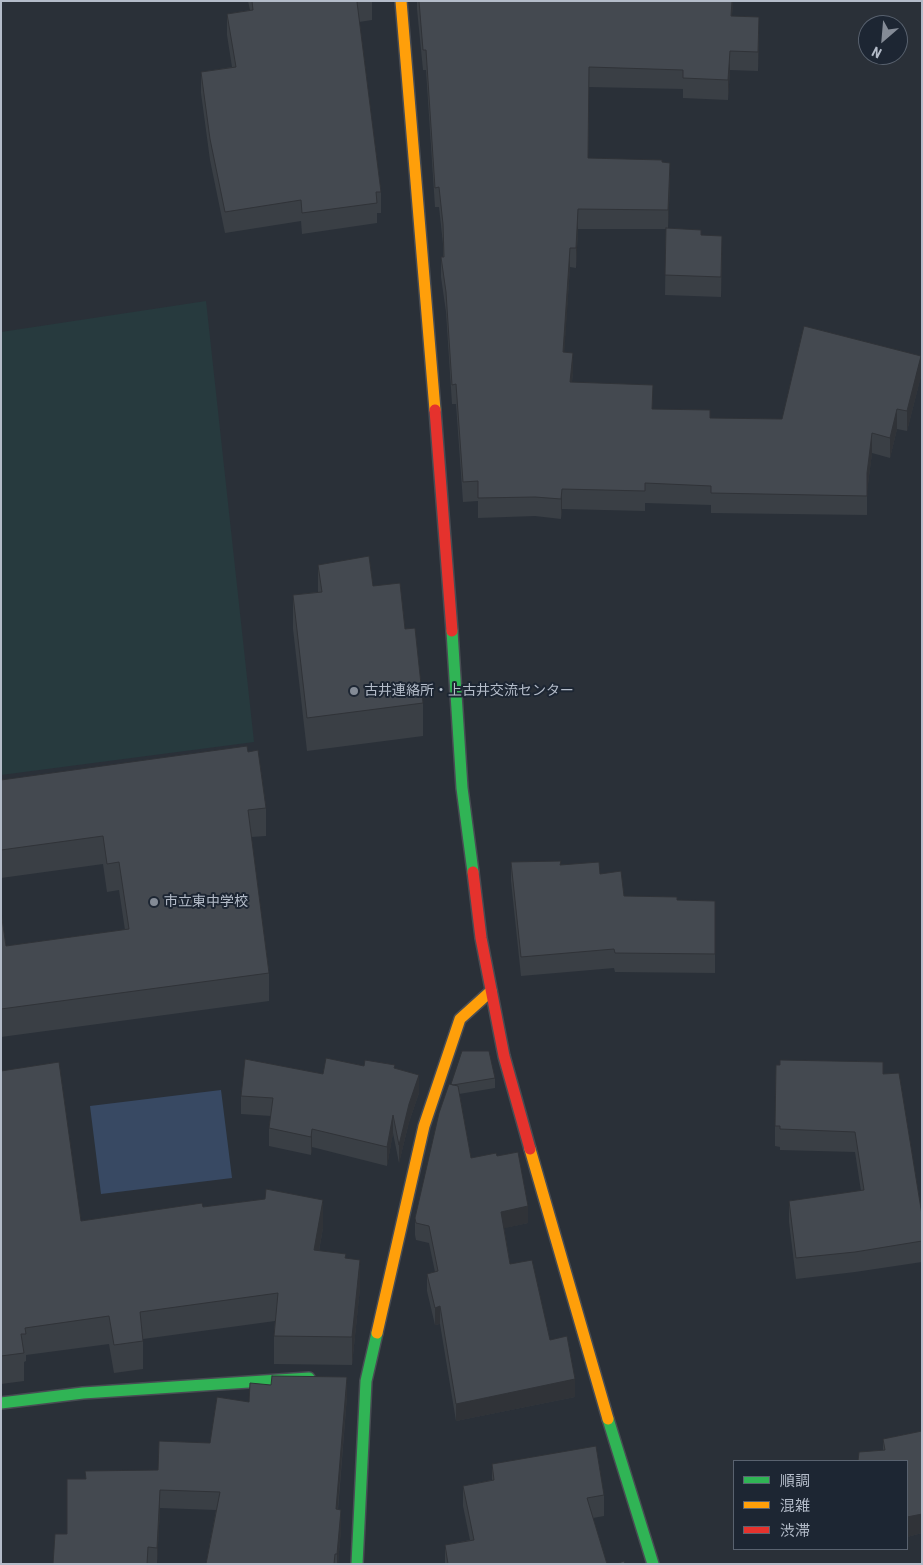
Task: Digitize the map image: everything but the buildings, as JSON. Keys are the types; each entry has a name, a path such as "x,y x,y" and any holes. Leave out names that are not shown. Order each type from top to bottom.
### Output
{"street":[{"path":"401,1 417,173 447,559 462,788 481,938 504,1056 575,1311 653,1564"},
{"path":"357,1564 361,1381 424,1126 460,1020 491,991"},
{"path":"1,1403 83,1393 290,1378 319,1379"}],"green space":[{"path":"206,301 254,742 1,775 1,332"}],"water":[{"path":"221,1090 232,1178 101,1194 90,1106"}],"traffic: fast":[{"path":"452,631 462,788 473,872"},
{"path":"357,1564 366,1381 377,1333"},
{"path":"1,1403 83,1393 309,1378"},
{"path":"608,1419 653,1564"}],"traffic: slow":[{"path":"401,1 435,410"},
{"path":"377,1333 424,1126 460,1019 491,991"},
{"path":"530,1149 608,1419"}],"traffic: jam":[{"path":"435,410 452,631"},
{"path":"473,872 481,938 504,1056 530,1149"}],"place":[{"name":"古井連絡所・上古井交流センター","path":"354,691"},
{"name":"市立東中学校","path":"154,902"}]}
